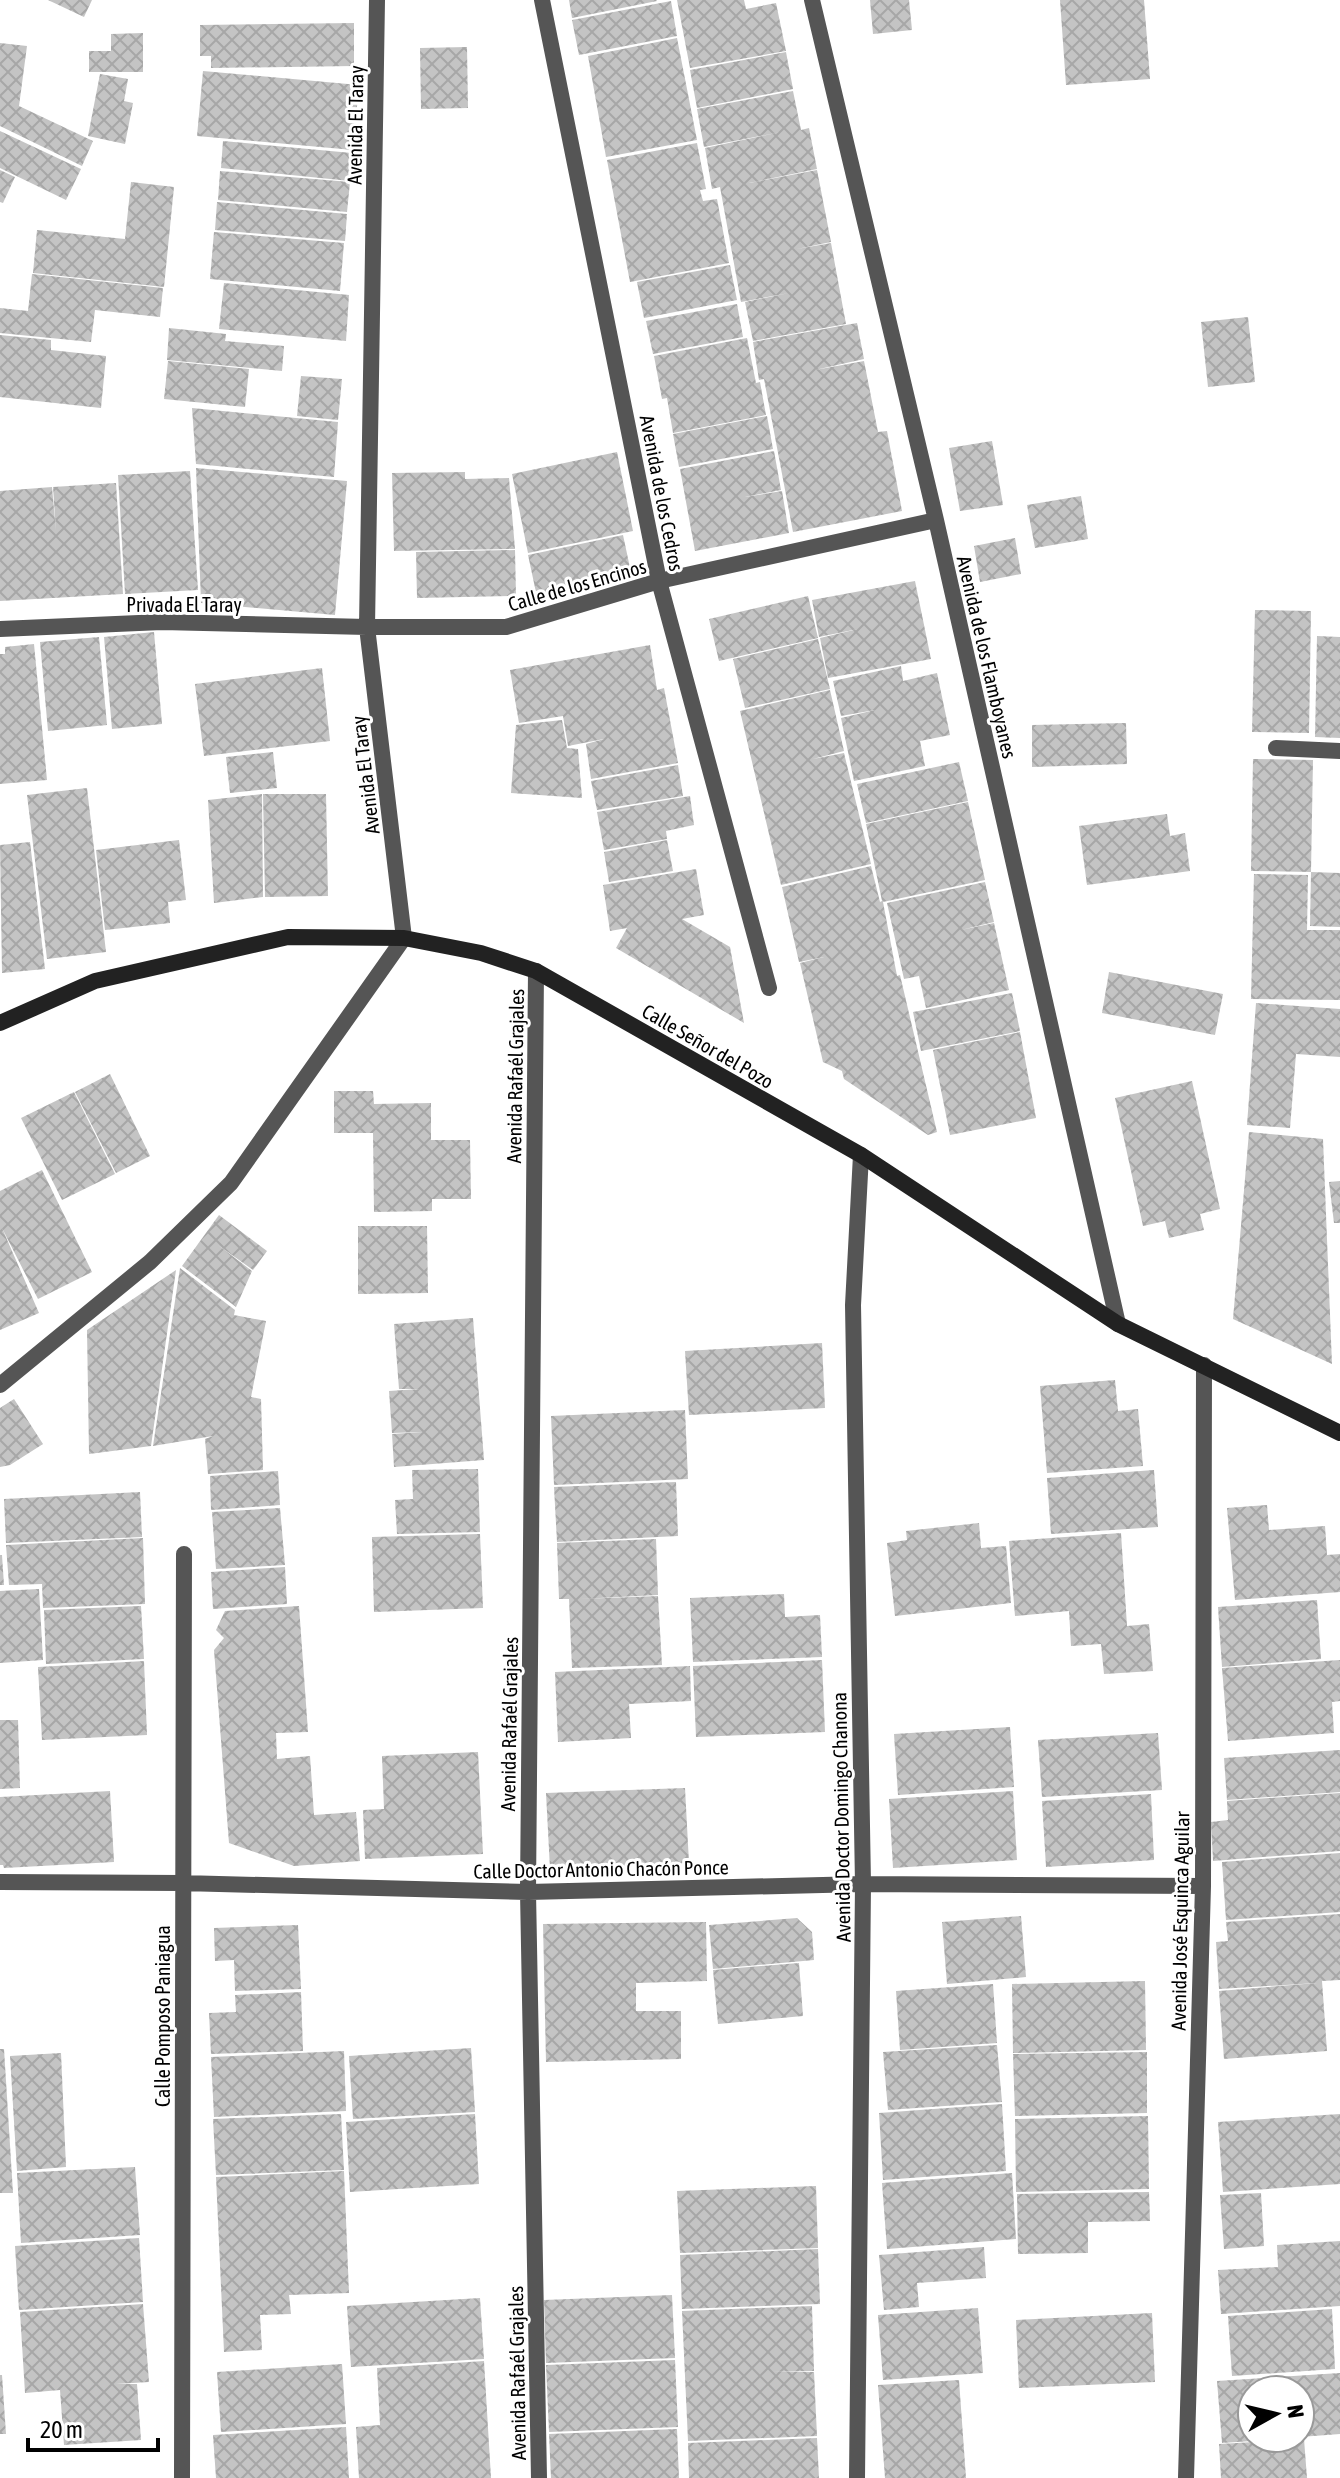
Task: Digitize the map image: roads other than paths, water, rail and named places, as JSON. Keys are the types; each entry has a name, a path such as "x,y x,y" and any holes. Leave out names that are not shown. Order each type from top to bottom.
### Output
{"street":[{"name":"Avenida El Taray","path":"377,0 367,627 404,938"},
{"name":"Avenida de los Cedros","path":"542,0 659,581 769,988"},
{"name":"Avenida de los Flamboyanes","path":"812,0 936,520 1118,1324"},
{"name":"Calle de los Encinos","path":"367,627 506,627 659,581 936,520"},
{"name":"Privada El Taray","path":"0,629 162,622 367,627"},
{"path":"1276,748 1340,751"},
{"name":"Calle Señor del Pozo","path":"0,1023 95,981 288,937 404,938 481,953 536,971 861,1155 1118,1324 1340,1433"},
{"path":"0,1385 150,1262 231,1183 404,938"},
{"name":"Avenida Rafaél Grajales","path":"536,971 528,1892 539,2478"},
{"name":"Avenida Doctor Domingo Chanona","path":"857,2478 863,1884 853,1305 861,1155"},
{"name":"Avenida José Esquinca Aguilar","path":"1186,2478 1203,1886 1204,1365"},
{"name":"Calle Pomposo Paniagua","path":"182,2478 184,1554"},
{"name":"Calle Doctor Antonio Chacón Ponce","path":"0,1882 182,1883 528,1892 863,1884 1203,1886"}]}
